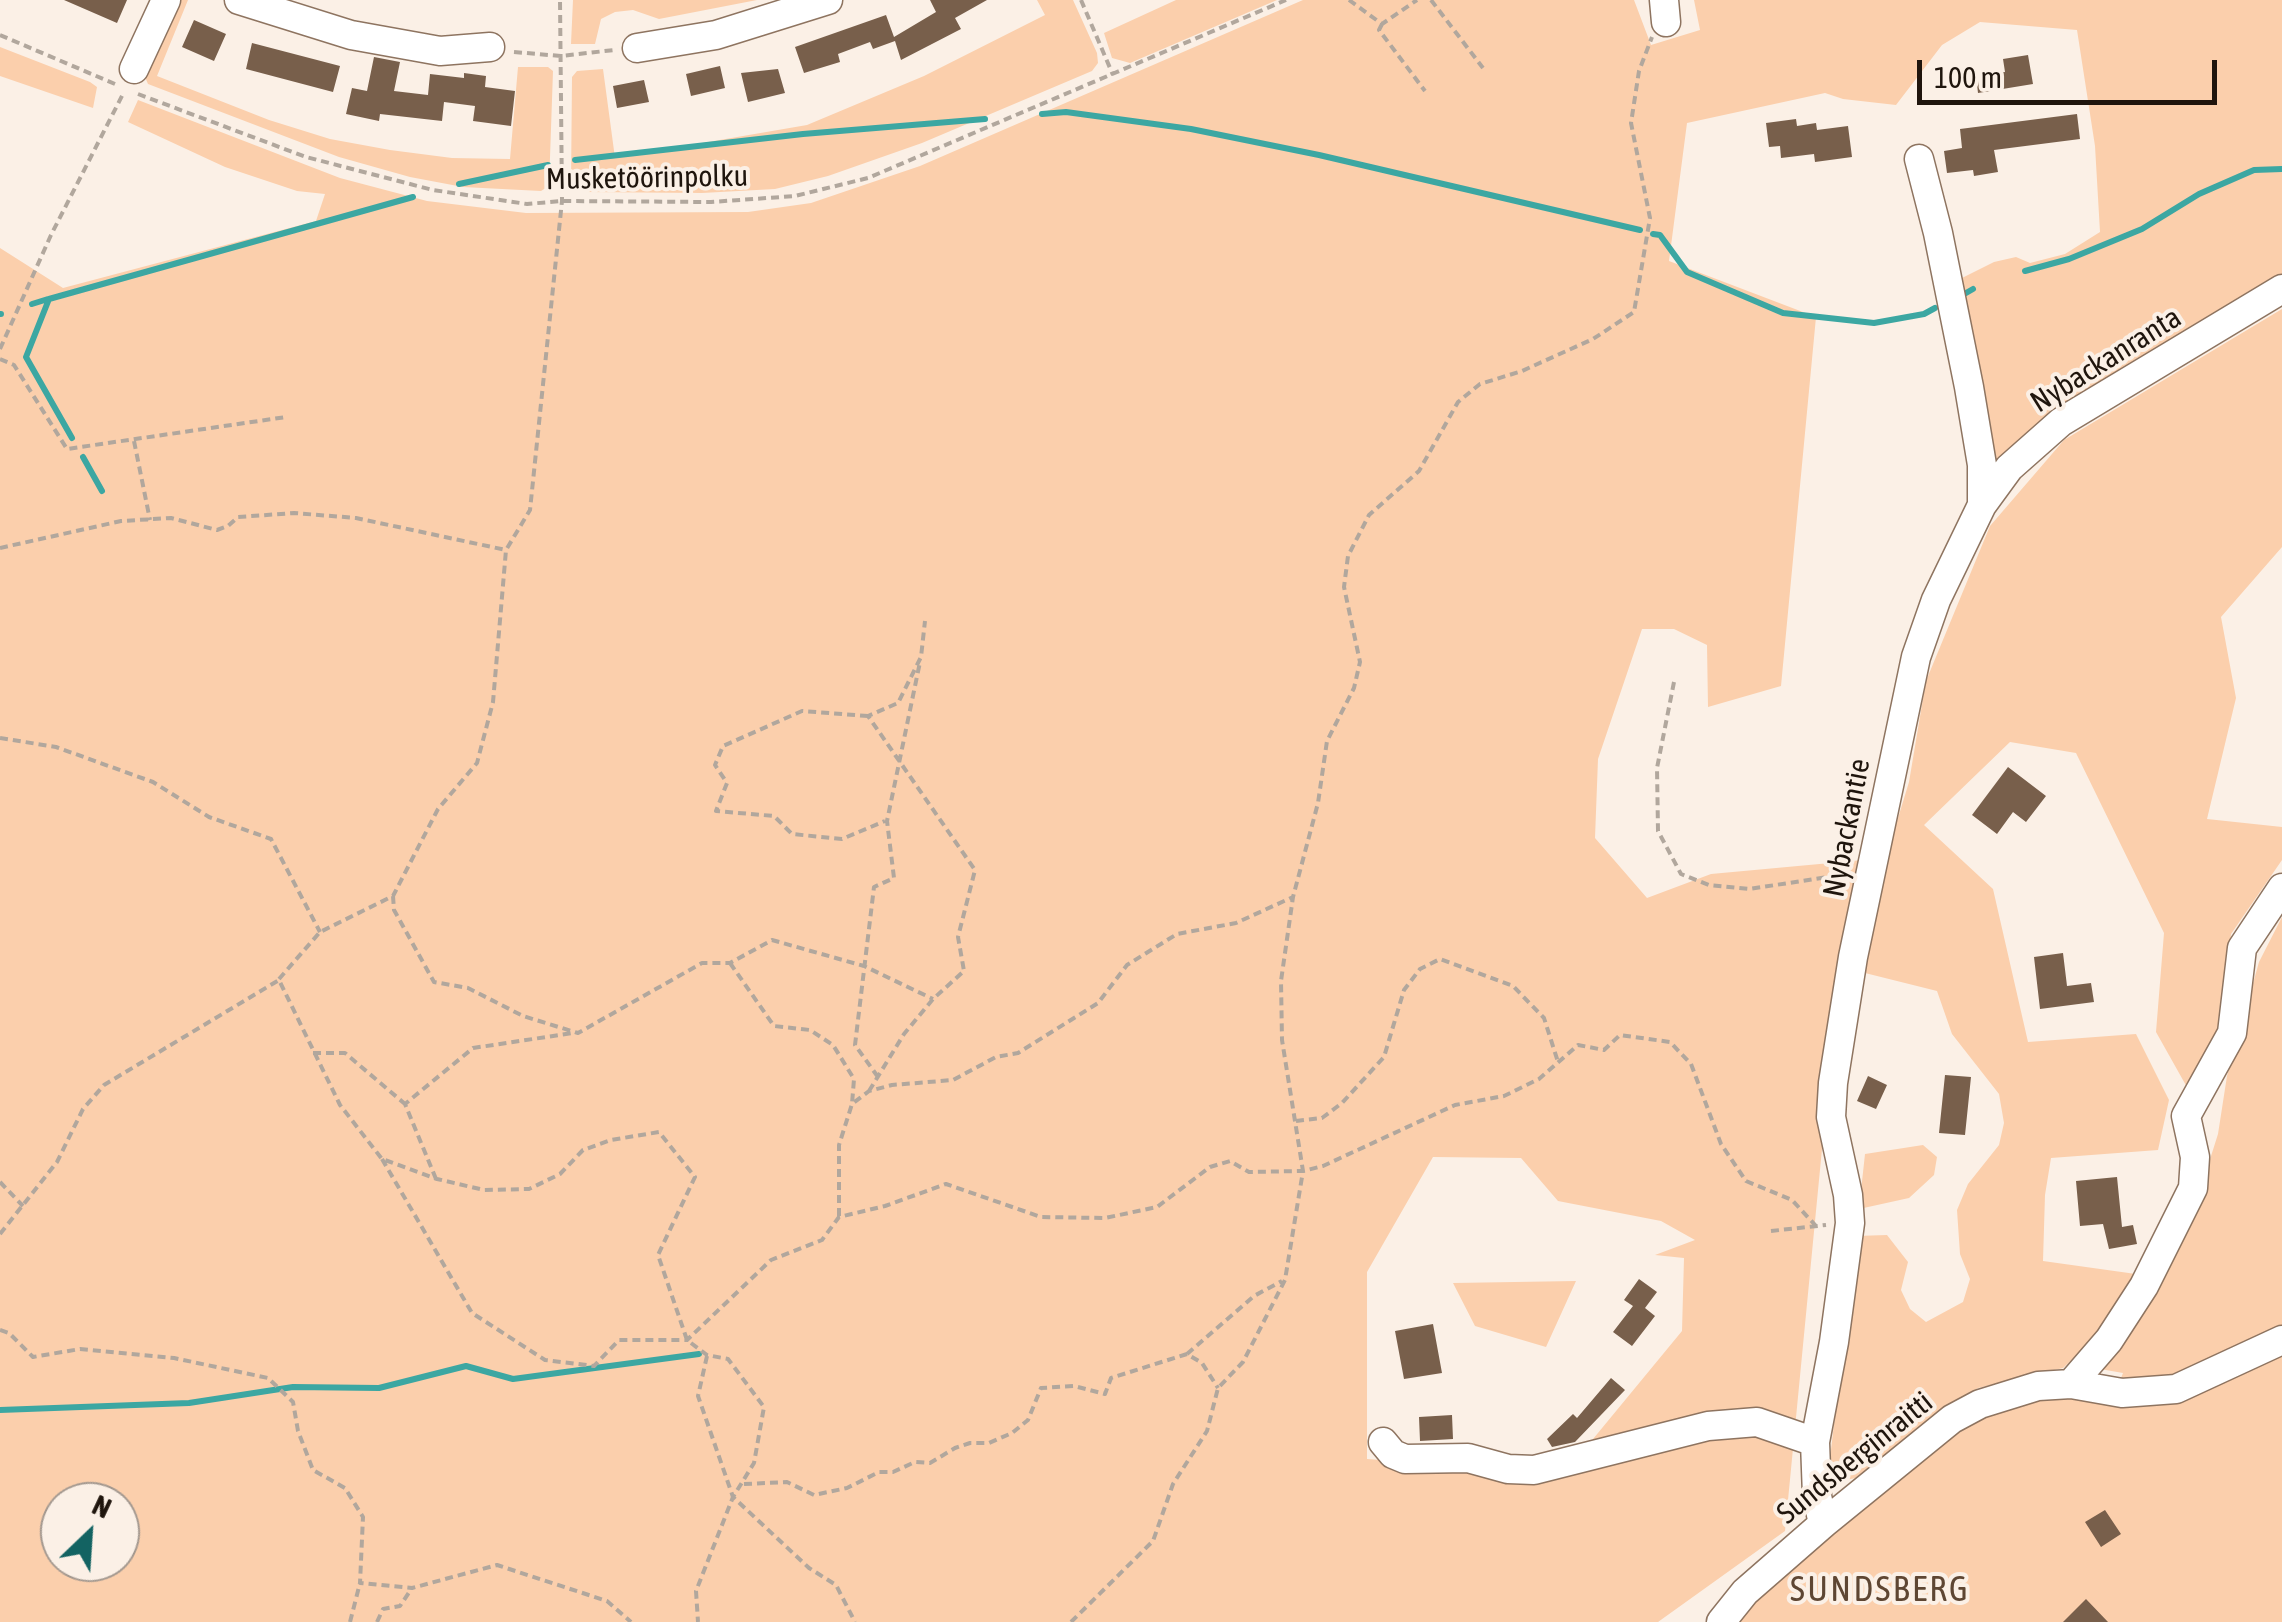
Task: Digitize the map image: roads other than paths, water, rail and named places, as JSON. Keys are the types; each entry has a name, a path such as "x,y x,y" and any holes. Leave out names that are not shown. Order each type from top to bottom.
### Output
{"street":[{"path":"130,79 166,0"},
{"path":"239,0 351,35 440,51 490,47"},
{"path":"636,48 716,35 828,0"},
{"name":"Nybackantie","path":"1823,1524 1817,1496 1815,1442 1850,1223 1831,1117 1853,958 1916,657 1936,600 1982,506 1982,466 1970,387 1919,159"},
{"name":"Nybackanranta","path":"1982,506 2009,468 2061,422 2282,289"},
{"path":"2071,1384 2108,1340 2144,1286 2193,1188 2195,1158 2186,1116 2232,1033 2242,948 2282,888"},
{"name":"Sundsberginraitti","path":"1721,1622 1745,1592 1952,1420 2001,1397 2038,1386 2071,1384 2122,1394 2176,1390 2282,1340"},
{"path":"1382,1442 1393,1454 1405,1458 1468,1458 1508,1469 1534,1470 1708,1426 1758,1422 1815,1442"}],"waterway":[{"path":"1042,114 1066,112 1191,129 1640,230"},
{"path":"575,160 803,134 985,119"},
{"path":"459,184 548,165"},
{"path":"2025,271 2069,259 2142,229 2199,194 2254,170 2282,169"},
{"path":"72,438 26,357 49,299 413,197"},
{"path":"1653,234 1660,235 1687,272 1783,313 1874,323 1924,314 1935,308"},
{"path":"1966,293 1973,289"},
{"path":"32,304 48,299"},
{"path":"83,457 102,491"},
{"path":"0,1410 189,1403 293,1387 379,1388 466,1366 513,1379 699,1354"}],"district":[{"name":"SUNDSBERG","path":"1880,1590"}]}
